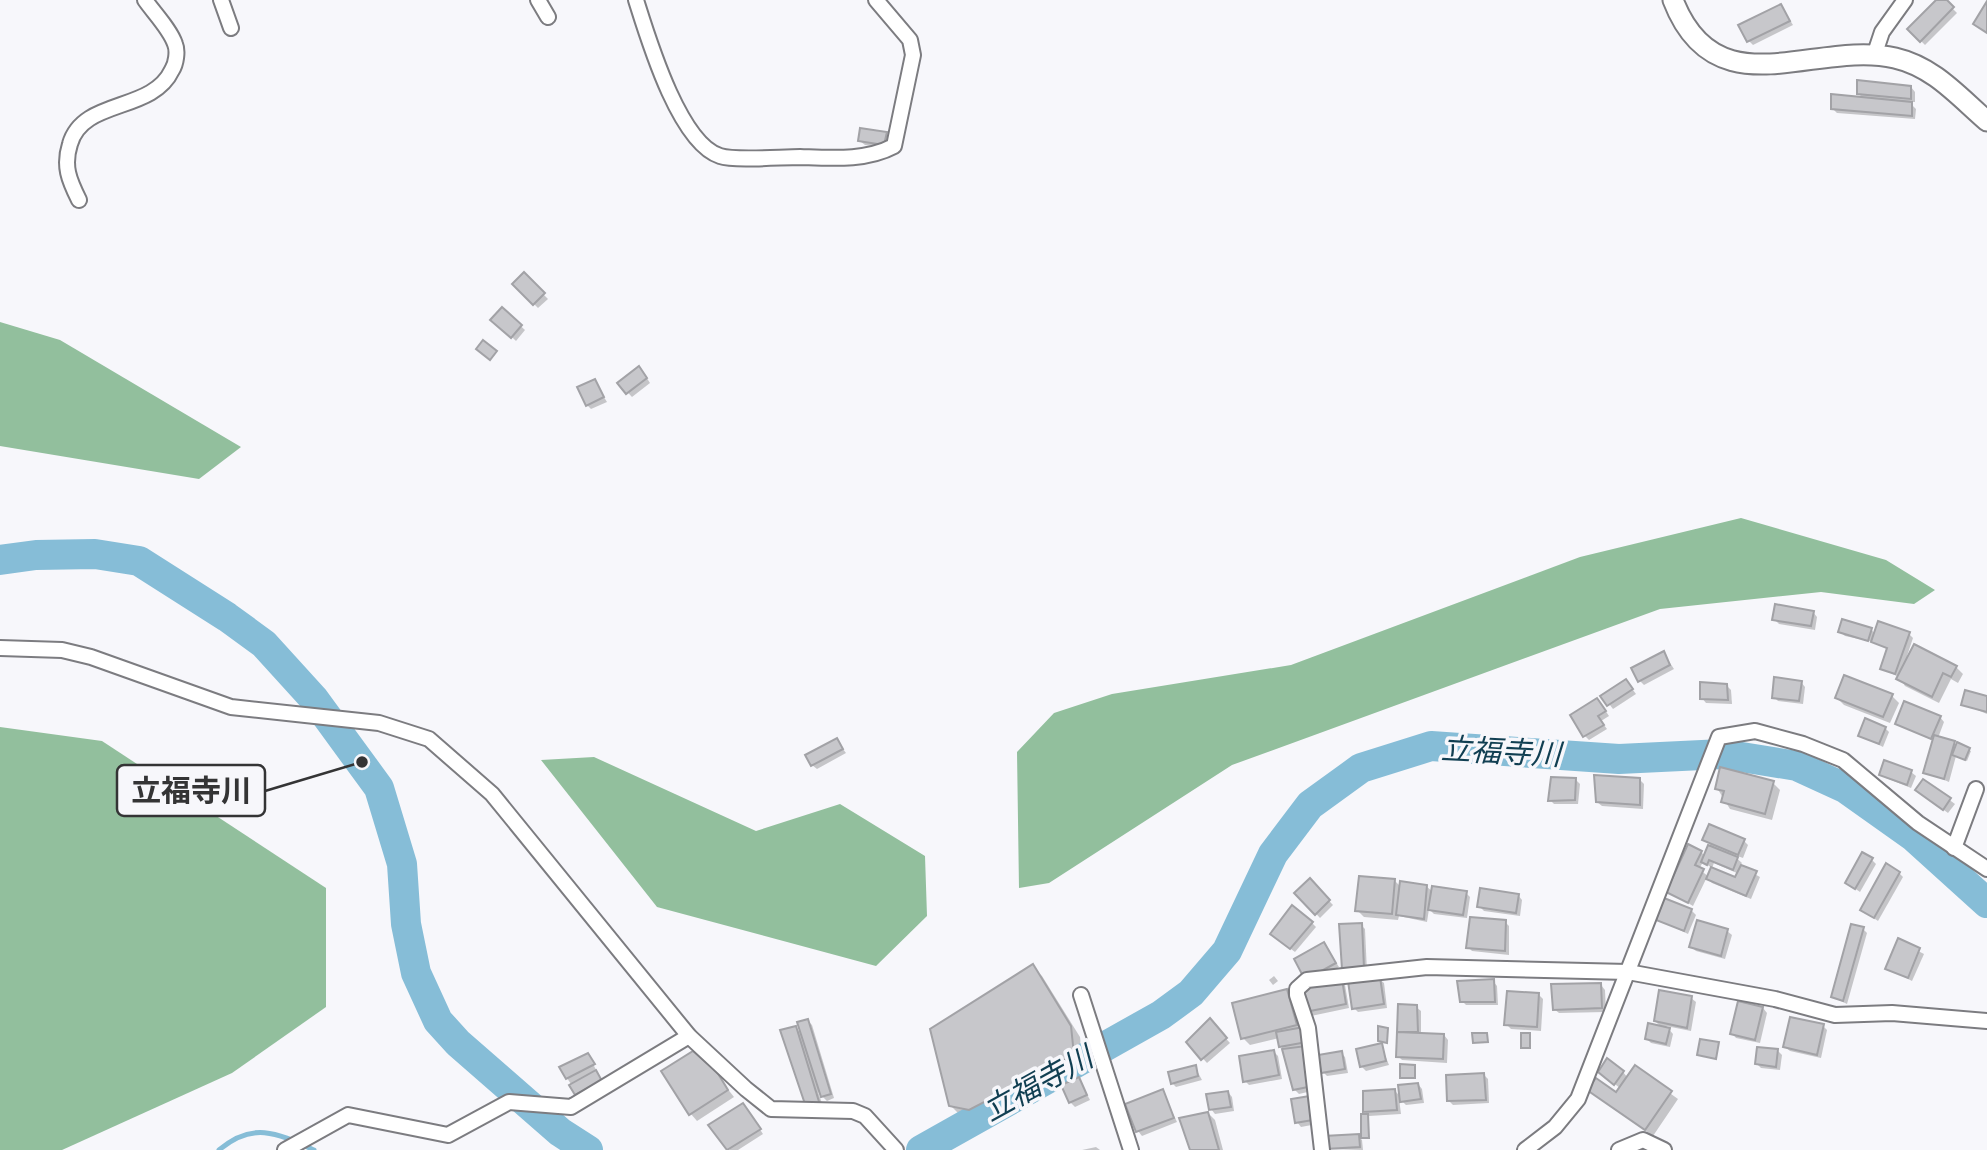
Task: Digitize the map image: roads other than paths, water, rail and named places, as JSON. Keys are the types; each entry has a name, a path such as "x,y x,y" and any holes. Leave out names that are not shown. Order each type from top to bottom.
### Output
{"main road":[{"path":"1673,0 1697,39 1730,62 1764,65 1874,56 1895,58 1934,74 1987,121"}],"street":[{"path":"79,200 68,179 65,160 73,133 81,122 159,90 175,65 176,45 145,0"},
{"path":"221,0 231,28"},
{"path":"538,0 548,17"},
{"path":"636,0 666,90 703,145 720,156 821,157 877,155 894,146 913,54 910,40 876,0"},
{"path":"1874,56 1882,32 1905,0"},
{"path":"0,648 62,650 91,657 231,707 379,723 429,738 492,794 688,1036 771,1109 853,1111 865,1116 896,1150"},
{"path":"1525,1150 1555,1127 1578,1099 1720,737 1755,731 1803,744 1843,760 1918,823 1987,869"},
{"path":"1954,848 1976,789"},
{"path":"1322,1150 1308,1028 1297,995 1301,983 1427,967 1628,972 1775,999 1835,1015 1892,1013 1987,1021"},
{"path":"1082,995 1130,1150"},
{"path":"286,1149 348,1115 448,1135 509,1102 571,1107 688,1036"},
{"path":"1619,1150 1643,1140 1664,1150"}],"waterway":[{"name":"立福寺川","path":"0,560 36,555 95,554 139,561 264,644 314,699 379,788 402,864 406,924 416,973 438,1021 458,1043 560,1132 588,1150"},
{"name":"立福寺川","path":"921,1150 1161,1015 1191,993 1227,951 1273,854 1310,805 1361,768 1431,746 1619,759 1723,754 1797,766 1845,788 1914,837 1987,903"},
{"path":"219,1150 243,1135 254,1133 277,1135 314,1150"},
{"name":"立福寺川","path":"573,1150 579,1147"}],"place":[{"name":"立福寺川","path":"362,762"}]}
